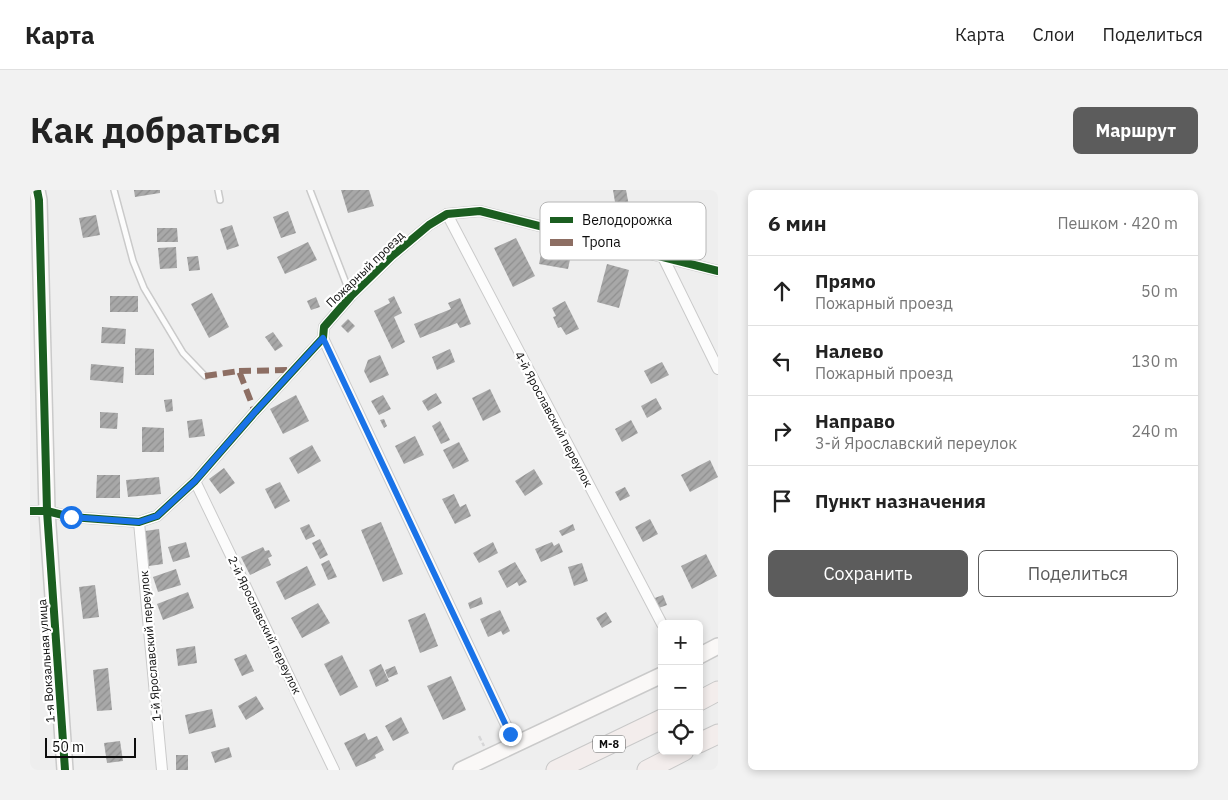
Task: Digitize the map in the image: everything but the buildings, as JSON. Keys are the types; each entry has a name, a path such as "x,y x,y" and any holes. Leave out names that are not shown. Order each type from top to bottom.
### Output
{"highway":[{"path":"703,699 718,691"},
{"name":"М-8","path":"556,770 658,721"},
{"path":"703,741 718,734"},
{"path":"647,770 676,755"}],"street":[{"name":"1-я Вокзальная улица","path":"37,190 39,200 47,511 65,770"},
{"name":"Пожарный проезд","path":"30,511 47,511 71,517 139,522 157,516 195,481 323,338 324,327 350,296 392,256 429,225 447,214 480,211 540,226"},
{"name":"4-й Ярославский переулок","path":"447,214 660,620"},
{"path":"665,260 718,369"},
{"name":"Пожарный проезд","path":"676,260 718,271"},
{"path":"323,338 515,744"},
{"name":"2-й Ярославский переулок","path":"195,481 334,770"},
{"name":"1-й Ярославский переулок","path":"139,522 162,770"},
{"path":"703,654 718,646"},
{"path":"461,770 658,677"}],"lane":[{"path":"114,190 133,261 144,288 183,353 205,376"},
{"path":"218,190 220,200"},
{"path":"310,190 350,296"}],"path":[{"path":"479,736 484,747"}],"marked path":[{"path":"239,371 293,370"},
{"path":"205,376 239,371 255,412"}],"cycle path":[{"path":"37,190 39,200 47,511 65,770"},
{"path":"30,511 47,511 71,517 139,522 157,516 195,481 323,338 324,327 351,296 392,256 429,225 447,214 480,211 540,226"},
{"path":"674,260 718,271"}],"route":[{"path":"71,517 139,522 157,516 195,481 323,338 510,734"}]}
